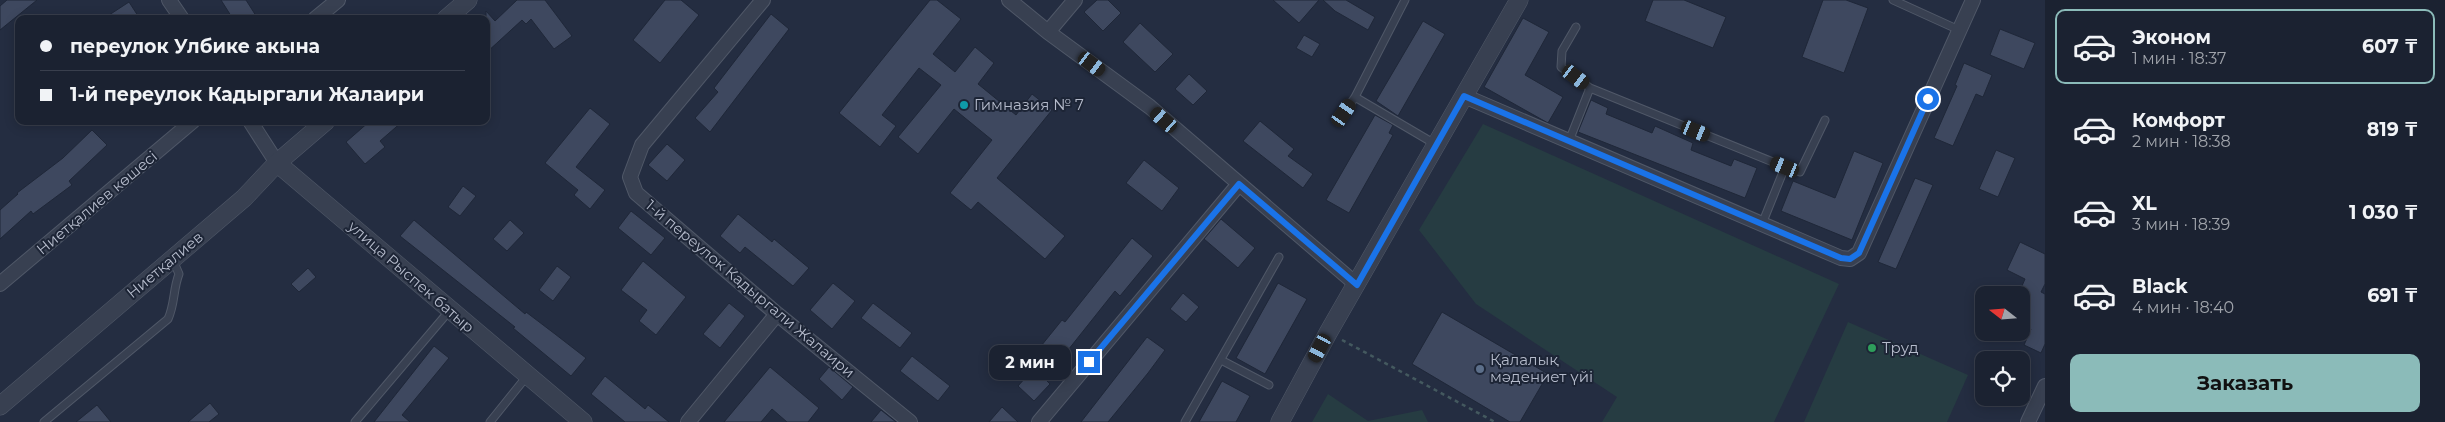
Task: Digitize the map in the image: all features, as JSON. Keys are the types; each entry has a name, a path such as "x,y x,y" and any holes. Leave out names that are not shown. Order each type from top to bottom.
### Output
{"street":[{"path":"169,0 179,15"},
{"path":"321,15 338,0"},
{"path":"451,15 468,0"},
{"name":"1-й переулок Кадыргали Жалаири","path":"762,0 642,145 630,177 636,193 777,314 910,422"},
{"path":"1009,0 1048,32 1150,107 1357,285"},
{"path":"1048,32 1075,0"},
{"path":"1280,422 1328,333 1519,0"},
{"path":"1464,96 1841,258 1850,259 1859,253 1973,0"},
{"name":"Ниетқалиев көшесі","path":"0,284 188,125"},
{"name":"улица Рыспек батыр","path":"253,125 277,163 582,422"},
{"name":"Ниетқалиев","path":"0,406 244,198 277,163 321,125"},
{"path":"1039,422 1239,184"},
{"path":"688,422 777,314"},
{"path":"2028,422 2045,386"}],"lane":[{"path":"1344,113 1355,98 1405,0"},
{"path":"1893,0 1959,30"},
{"path":"1576,27 1562,51 1561,66 1590,88 1785,167 1800,172 1825,120"},
{"path":"1569,141 1590,88"},
{"path":"1355,98 1436,144"},
{"path":"1762,224 1785,167"},
{"path":"1185,422 1279,256"},
{"path":"44,422 168,319 173,308 174,288 179,274 172,259"},
{"path":"355,422 450,310"},
{"path":"1220,360 1269,384"},
{"path":"490,422 527,376"}],"path":[{"path":"1328,333 1495,422"}],"green space":[{"path":"1483,124 1839,284 1774,422 1602,422 1617,397 1476,304 1419,230"},
{"name":"Труд","path":"1848,322 1968,375 1947,422 1804,422"},
{"path":"1328,394 1368,421 1422,410 1428,422 1312,422"}],"building":[{"path":"7,0 37,0 18,15 15,15 15,18 0,30 0,6"},
{"path":"221,0 246,0 255,15 230,15"},
{"path":"517,0 545,0 572,36 554,49 531,19 526,24 522,20 490,49 490,15 495,21"},
{"path":"665,0 681,0 699,15 660,63 633,40"},
{"name":"Гимназия № 7","path":"930,0 937,0 961,19 933,54 955,72 975,47 994,63 978,84 1016,115 1032,94 1052,110 997,178 1065,236 1045,259 978,202 971,210 950,193 992,140 954,109 918,154 898,137 941,85 919,68 882,115 896,126 880,147 839,113"},
{"path":"1097,0 1108,0 1121,13 1103,31 1084,12"},
{"path":"1273,0 1319,0 1299,23"},
{"path":"1323,0 1346,0 1375,17 1368,30 1335,11"},
{"path":"1653,0 1684,0 1726,17 1713,48 1645,21"},
{"path":"1823,0 1846,0 1868,8 1844,73 1802,57"},
{"path":"129,2 137,15 109,15"},
{"path":"771,14 789,29 710,132 695,118 718,92 714,88"},
{"path":"1523,18 1549,32 1525,75 1563,97 1548,123 1484,87"},
{"path":"1423,21 1445,34 1398,116 1376,101"},
{"path":"1140,23 1173,54 1155,72 1123,42"},
{"path":"2000,29 2035,43 2024,69 1990,55"},
{"path":"1304,35 1320,44 1312,57 1296,48"},
{"path":"1964,63 1992,75 1983,97 1976,94 1953,146 1934,138 1957,86 1955,85"},
{"path":"1189,74 1207,91 1193,105 1175,89"},
{"path":"1591,100 1608,108 1606,114 1652,133 1655,126 1693,143 1691,150 1731,166 1734,159 1757,168 1745,198 1578,132"},
{"path":"590,108 610,124 576,167 605,190 590,209 574,195 578,190 545,163"},
{"path":"1375,115 1393,125 1389,133 1393,135 1349,213 1326,200"},
{"path":"1260,121 1294,149 1288,156 1313,174 1303,188 1243,141"},
{"path":"365,125 398,125 380,141 385,147 365,164 346,142"},
{"path":"92,130 107,145 69,181 72,185 33,214 31,211 0,239 0,210 17,193 63,158"},
{"path":"667,144 685,160 667,181 648,165"},
{"path":"1996,150 2015,158 1998,197 1979,189"},
{"path":"1854,151 1883,163 1852,240 1781,211 1793,181 1835,198"},
{"path":"1144,160 1179,188 1162,211 1126,183"},
{"path":"1915,178 1933,185 1896,269 1878,262"},
{"path":"463,186 476,196 460,216 448,207"},
{"path":"631,211 665,238 651,255 618,228"},
{"path":"738,214 772,242 774,239 809,268 793,286 745,247 740,253 720,236"},
{"path":"1221,219 1255,248 1238,268 1204,239"},
{"path":"414,220 525,314 526,312 586,358 571,376 513,328 515,327 400,236"},
{"path":"510,220 524,233 507,251 493,239"},
{"path":"1132,238 1153,256 1120,296 1115,291 1045,379 1050,384 1034,401 1018,386 1044,357 1037,351 1062,320 1065,322"},
{"path":"2020,242 2045,254 2045,284 2041,292 2045,294 2045,344 2041,353 2024,345 2026,341 2030,341 2030,286 2022,286 2025,279 2007,270"},
{"path":"643,261 686,297 656,335 639,321 647,310 621,290"},
{"path":"557,266 571,277 553,301 539,290"},
{"path":"308,268 316,277 299,292 291,284"},
{"path":"833,283 855,301 832,329 810,310"},
{"path":"1278,283 1307,299 1265,374 1236,358"},
{"path":"1183,293 1199,307 1186,322 1170,309"},
{"path":"729,303 745,316 720,348 703,334"},
{"path":"873,303 912,333 900,348 861,318"},
{"name":"Қалалық мәдениет үйі","path":"1442,312 1548,374 1520,422 1510,422 1412,364"},
{"path":"1147,337 1165,350 1148,373 1108,422 1081,422"},
{"path":"434,346 449,358 402,415 410,422 374,422"},
{"path":"912,356 950,386 938,401 900,371"},
{"path":"770,367 819,408 808,422 787,422 772,409 761,422 724,422"},
{"path":"829,367 853,387 842,400 819,379"},
{"path":"605,376 645,409 648,405 669,422 625,422 591,394"},
{"path":"1222,381 1250,396 1236,422 1199,422"},
{"path":"210,403 219,414 209,422 188,422"},
{"path":"97,405 111,422 76,422"},
{"path":"1002,407 1018,422 989,422"},
{"path":"881,410 896,422 871,422"}],"place":[{"name":"Гимназия № 7","path":"964,105"},
{"name":"Труд","path":"1872,348"},
{"name":"Қалалық мәдениет үйі","path":"1480,369"}],"route":[{"path":"1089,362 1239,184 1357,285 1464,96 1841,258 1850,259 1859,253 1928,99"}]}
